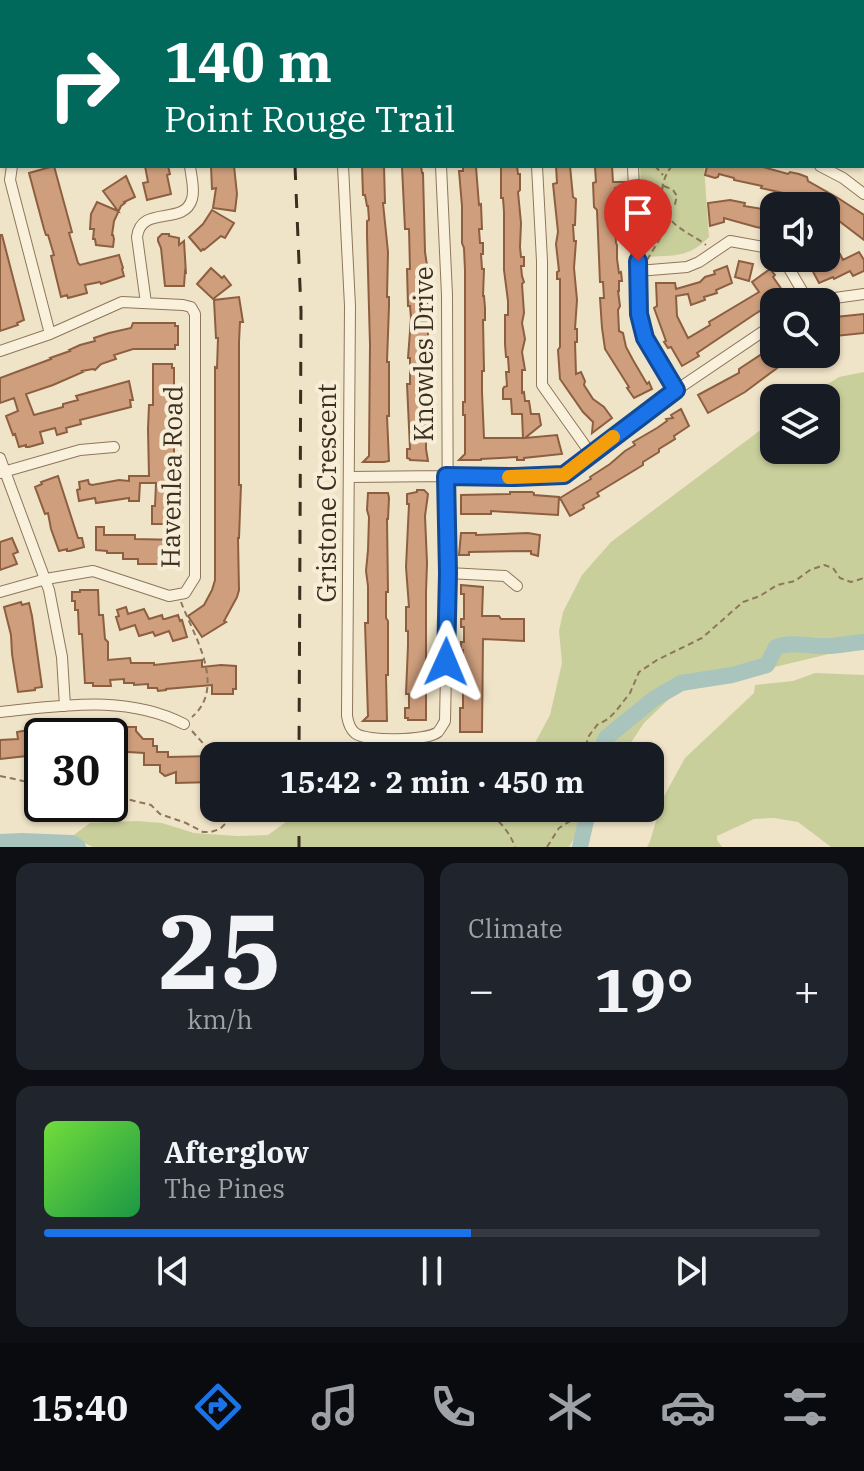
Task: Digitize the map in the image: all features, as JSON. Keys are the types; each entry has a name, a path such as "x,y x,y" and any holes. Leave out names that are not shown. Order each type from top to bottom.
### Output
{"street":[{"path":"12,168 10,180 50,334"},
{"path":"146,303 137,237 139,226 144,221 182,212 191,203 190,168"},
{"name":"Gristone Crescent","path":"343,168 350,306 347,716 349,726 355,733"},
{"name":"Knowles Drive","path":"355,733 371,739 426,738 438,732 445,721 447,295 441,168"},
{"path":"537,168 542,261 542,385 591,454"},
{"path":"633,168 639,314 645,338 676,390"},
{"path":"824,168 864,194"},
{"path":"638,271 687,267 730,241 760,246"},
{"path":"840,297 864,294"},
{"name":"Havenlea Road","path":"0,351 50,334 127,301 191,307 196,319 195,577 185,593 169,596 93,571 46,579 0,592"},
{"path":"349,477 564,475 676,390 760,333"},
{"path":"3,473 80,450 114,447"},
{"path":"0,458 3,473 49,590 62,657 65,706"},
{"path":"448,573 505,576 517,586"},
{"path":"0,712 111,704 169,717 184,724"}],"path":[{"path":"657,168 664,176"},
{"path":"670,168 662,185 665,211 671,221 706,244 711,252"},
{"path":"662,185 672,189 677,196 675,203 665,211"},
{"path":"647,260 671,221"},
{"path":"587,742 597,725 608,719 630,693 639,672 702,638 743,602 777,585 795,581 824,565 833,568 840,578 851,582 864,578"},
{"path":"178,595 204,652 208,693 201,709 184,724 203,742"},
{"path":"349,742 355,733"},
{"path":"0,776 24,781"},
{"path":"128,799 151,805 160,814 203,832 220,829 227,822"},
{"path":"500,822 515,847"},
{"path":"547,847 559,828 569,822"}],"green space":[{"path":"640,168 704,168 709,237 687,252 644,257"},
{"path":"864,372 864,647 848,647 762,670 700,681 669,699 644,723 631,742 536,742 550,715 562,663 559,631 563,612 582,575 611,542 760,430 760,464 840,464 840,384 828,384 839,377"},
{"path":"815,673 864,675 864,847 831,847 798,822 774,818 754,819 717,836 722,847 647,847 656,822 664,822 664,796 685,758 754,693 755,685 793,681"},
{"path":"137,821 162,823 194,833 268,835 286,822 584,822 569,847 93,847 71,837 90,823"}],"building":[{"path":"55,168 78,263 119,255 124,276 101,284 85,285 87,293 61,297 51,256 54,255 29,173"},
{"path":"145,168 168,168 171,194 147,200 143,183 148,182"},
{"path":"211,168 234,168 235,211 213,208 216,188 212,189"},
{"path":"362,168 384,168 389,297 389,461 384,462 363,462 369,456 370,345 369,220 363,195"},
{"path":"402,168 421,168 428,272 425,376 429,392 426,422 428,461 407,458 407,449 410,449 407,384 410,384 411,318 407,269 410,269 409,229 405,229"},
{"path":"463,168 476,168 481,204 482,229 479,229 480,243 483,243 485,308 482,371 484,438 523,438 522,414 512,414 511,399 503,399 503,389 507,386 506,372 509,372 505,344 508,301 501,168 517,168 520,174 520,247 521,257 524,257 524,266 521,266 525,339 522,393 525,401 529,401 531,414 539,414 541,425 525,438 557,435 562,454 524,460 517,460 517,457 459,460 465,454 465,270 459,171"},
{"path":"556,168 570,168 573,197 576,199 573,225 576,241 576,374 581,372 584,385 593,399 612,418 592,433 593,422 560,379 560,279 557,279 558,232 553,184 557,183"},
{"path":"595,168 612,168 613,182 626,182 626,186 615,188 614,202 617,259 622,281 619,281 618,291 619,331 623,333 626,347 652,389 634,398 605,349 600,298 604,298 603,282 600,282 597,210 594,207 593,183 596,182"},
{"path":"707,168 766,168 807,177 808,181 827,192 779,192 719,174 715,178 705,175"},
{"path":"126,176 135,197 124,202 114,221 113,247 96,245 94,229 90,229 91,214 97,202 118,211 103,191"},
{"path":"840,199 864,215 864,240 840,222"},
{"path":"730,200 760,209 760,228 724,218 724,222 710,226 708,203"},
{"path":"212,210 234,223 225,238 221,236 201,251 189,237"},
{"path":"162,234 179,238 179,245 184,241 184,286 165,286 158,241"},
{"path":"0,235 24,320 0,331"},
{"path":"859,252 864,260 864,271 853,276 850,271 819,283 813,272 840,272 840,254 843,260"},
{"path":"739,261 753,264 749,281 735,277"},
{"path":"727,266 732,283 691,305 688,294 676,296 677,316 688,338 759,292 752,282 766,272 772,272 781,288 760,288 760,311 682,366 671,347 668,348 664,342 654,308 657,306 656,283 675,283 676,289 700,282 715,274 714,271"},
{"path":"211,268 231,285 213,299 197,284"},
{"path":"239,297 243,322 240,322 239,342 239,590 226,622 202,637 188,616 204,605 215,580 215,367 218,338 214,300"},
{"path":"864,314 864,333 840,336 840,317"},
{"path":"133,323 175,323 178,326 178,345 175,349 133,349 114,355 116,359 101,364 95,370 82,371 26,394 34,415 63,407 63,404 78,400 76,396 129,381 133,400 130,400 131,407 80,420 81,424 66,428 67,432 57,435 55,428 40,432 43,443 19,447 6,416 18,411 14,398 0,403 0,378 95,341 94,338 131,328"},
{"path":"760,355 760,368 777,368 745,392 708,413 698,395 739,373 739,369"},
{"path":"153,364 172,364 174,368 174,520 171,524 152,524 156,483 140,483 139,501 129,501 129,498 96,503 95,498 79,501 77,490 80,489 79,482 88,480 92,485 129,481 129,476 149,476 148,429 149,405 153,405"},
{"path":"681,409 689,426 643,465 597,493 599,496 570,516 560,498 591,479 635,445 633,442 666,419 673,418 671,415"},
{"path":"58,476 78,538 82,538 84,547 70,551 59,551 48,513 45,514 35,487"},
{"path":"417,490 428,494 425,516 426,720 408,720 405,718 405,708 409,708 409,694 406,694 406,607 409,607 407,494"},
{"path":"510,492 559,497 558,515 491,511 491,514 461,514 461,495"},
{"path":"368,493 388,493 389,498 387,721 363,721 368,716 365,623 368,623"},
{"path":"96,527 104,527 104,535 179,540 179,563 176,563 176,568 168,568 168,564 138,564 138,559 123,559 123,553 96,550"},
{"path":"461,533 540,535 538,556 531,554 531,551 469,552 469,555 459,555"},
{"path":"12,538 18,552 13,554 17,564 0,570 0,542"},
{"path":"461,585 483,587 482,616 524,619 524,641 483,639 482,732 460,732 460,708 463,708 461,642 464,642 461,619 464,619 464,594 461,594"},
{"path":"98,590 99,615 103,615 105,639 108,642 108,660 130,658 131,663 154,665 202,660 202,667 236,666 236,689 233,689 233,694 212,694 212,685 158,691 157,688 148,688 148,684 124,683 124,679 110,680 111,686 85,683 82,634 79,634 78,610 75,610 75,601 72,601 72,592"},
{"path":"21,602 22,605 29,603 42,687 18,692 4,607"},
{"path":"126,607 128,614 144,609 149,619 178,615 187,637 173,641 169,631 155,636 153,632 139,636 135,625 120,630 117,610"},
{"path":"128,727 136,727 143,739 153,739 157,752 168,752 168,757 200,756 200,782 176,783 176,772 165,776 160,772 160,765 144,765 144,753 128,752"},
{"path":"24,731 24,756 0,759 0,740 18,739 17,732"}],"waterway":[{"path":"604,742 655,698 681,683 732,675 767,665 776,647 782,645 830,646 864,642"},
{"path":"580,847 586,822"},
{"path":"0,842 72,843 78,847"}],"railway":[{"path":"295,168 301,311 299,742"},
{"path":"299,822 299,847"}],"slow traffic":[{"path":"509,477 564,475 613,437"}],"route":[{"path":"446,662 446,476 564,475 676,390 645,338 639,314 638,261"}]}
